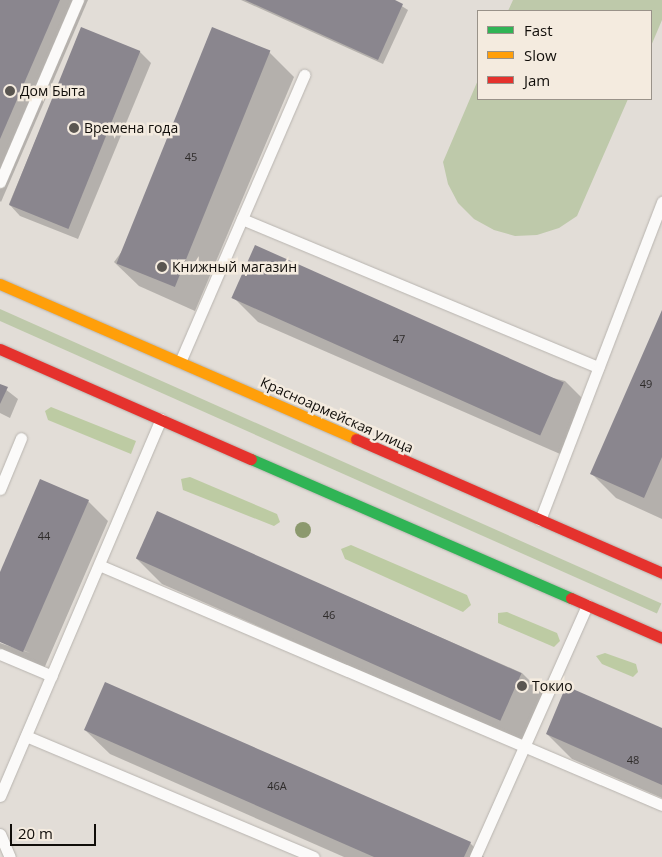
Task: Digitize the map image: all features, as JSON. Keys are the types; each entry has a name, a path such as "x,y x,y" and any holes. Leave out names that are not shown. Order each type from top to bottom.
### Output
{"main road":[{"name":"Красноармейская улица","path":"0,284 662,573"},
{"path":"0,349 662,638"}],"lane":[{"path":"0,182 78,0"},
{"path":"180,362 304,75"},
{"path":"540,520 662,202"},
{"path":"242,219 598,368"},
{"path":"0,796 161,419"},
{"path":"0,489 22,438"},
{"path":"99,565 662,805"},
{"path":"475,857 587,605"},
{"path":"0,654 52,676"},
{"path":"26,736 312,857"},
{"path":"0,834 10,857"}],"green space":[{"path":"513,0 662,0 662,20 652,44 652,10 508,10"},
{"path":"477,82 477,100 628,100 577,216 559,228 537,235 515,236 494,230 474,219 458,203 448,184 443,162"},
{"path":"0,309 661,603 657,614 0,321"},
{"path":"51,407 136,441 131,454 48,420 45,411"},
{"path":"190,477 277,514 280,522 274,526 183,490 181,479"},
{"path":"351,545 467,595 471,605 463,612 345,559 341,549"},
{"path":"507,612 557,633 560,641 554,647 498,623 498,613"},
{"path":"605,653 636,664 638,672 633,677 602,664 596,656"}],"building":[{"name":"Дом Быта","path":"0,0 60,0 0,139"},
{"path":"245,0 395,0 403,4 378,60"},
{"name":"Времена года","path":"81,27 140,51 68,229 9,205"},
{"path":"212,27 270,51 175,287 116,263"},
{"path":"255,245 564,382 540,435 231,298"},
{"path":"662,310 662,457 644,498 590,474"},
{"path":"0,384 8,387 0,404"},
{"path":"40,479 89,500 23,652 0,642 0,572"},
{"path":"157,511 522,673 500,721 136,559"},
{"path":"105,682 471,842 464,857 374,857 84,730"},
{"path":"566,686 662,728 662,785 546,734"}],"traffic: fast":[{"path":"251,459 571,598"}],"traffic: slow":[{"path":"0,284 356,439"}],"traffic: jam":[{"path":"0,349 251,459"},
{"path":"356,439 662,573"},
{"path":"571,598 662,638"}],"place":[{"name":"Дом Быта","path":"10,91"},
{"name":"Времена года","path":"74,128"},
{"name":"Книжный магазин","path":"162,267"},
{"name":"Токио","path":"522,686"}]}
